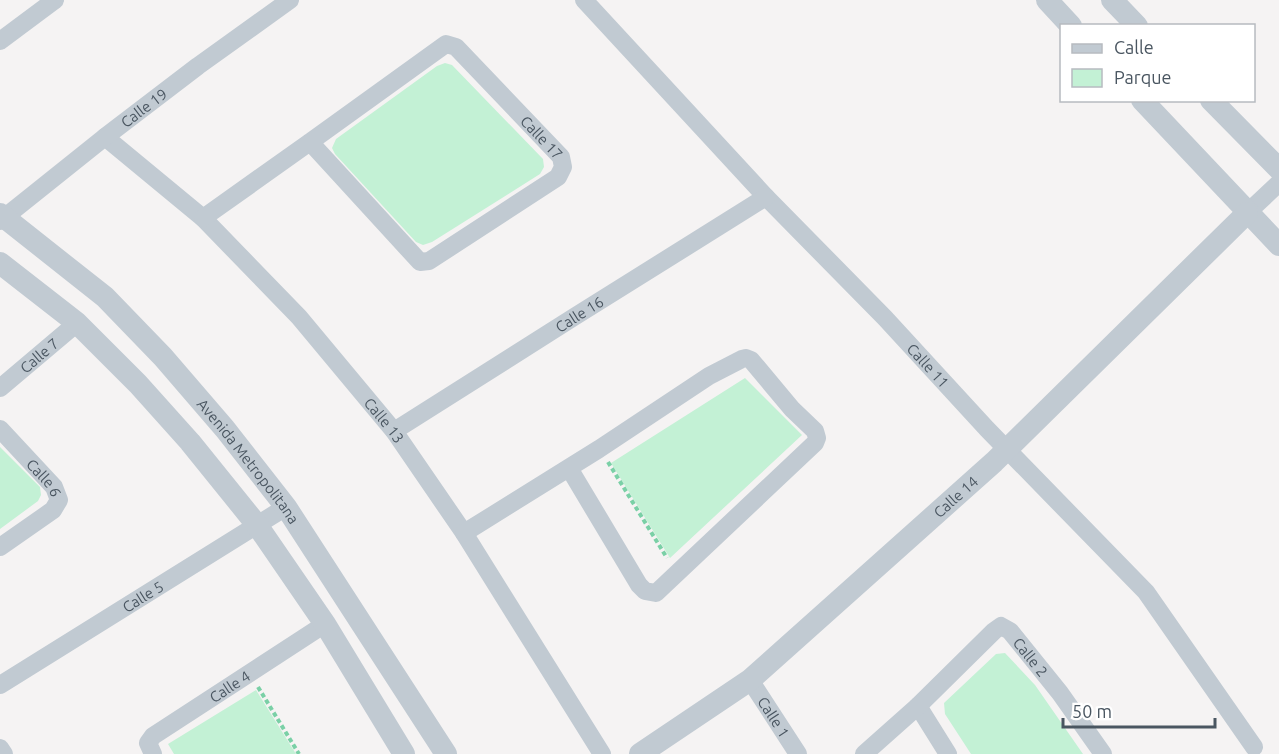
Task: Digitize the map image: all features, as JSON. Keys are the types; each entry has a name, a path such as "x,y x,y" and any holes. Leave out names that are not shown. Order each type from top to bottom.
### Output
{"street":[{"path":"2,36 55,0"},
{"name":"Calle 19","path":"1,218 198,66 290,0"},
{"name":"Calle 11","path":"584,0 766,197 885,318 1006,449 1146,592 1254,747"},
{"path":"1047,0 1069,24"},
{"path":"1112,0 1135,24"},
{"name":"Calle 17","path":"203,218 446,44 456,47 561,157 563,167 558,177 429,261 420,262 310,142"},
{"path":"1144,102 1279,245"},
{"path":"1213,102 1279,169"},
{"name":"Calle 13","path":"105,137 203,218 299,317 394,431 464,534 602,754"},
{"path":"1247,213 1279,183"},
{"name":"Calle 16","path":"394,431 766,197"},
{"name":"Calle 14","path":"640,754 750,680 994,462 1247,213"},
{"name":"Avenida Metropolitana","path":"1,218 105,297 163,357 225,429 286,507 446,754"},
{"path":"0,263 77,323 138,384 190,442 257,525 325,624 401,753"},
{"name":"Calle 7","path":"0,388 77,323"},
{"path":"464,534 709,376 746,358 758,368 792,409 815,431 817,438 815,443 656,593 645,591 639,585 569,468"},
{"name":"Calle 6","path":"0,429 54,487 58,500 53,510 0,547"},
{"name":"Calle 5","path":"0,685 286,507"},
{"name":"Calle 4","path":"153,754 148,743 153,736 325,624"},
{"name":"Calle 2","path":"864,754 1001,626 1010,631 1039,666 1103,754"},
{"name":"Calle 1","path":"750,680 798,754"},
{"path":"918,706 948,754"},
{"path":"0,748 4,754"}],"path":[{"path":"599,449 676,574"},
{"path":"250,674 299,754"}],"green space":[{"path":"445,63 452,65 543,159 544,167 540,174 432,242 423,245 416,242 332,148 336,139 437,66"},
{"path":"745,378 802,435 670,558 611,463"},
{"path":"0,447 40,487 41,495 38,501 0,529"},
{"path":"1005,653 1035,685 1083,754 971,754 945,714 944,703 996,654"},
{"path":"256,690 296,754 174,754 168,744"}]}
